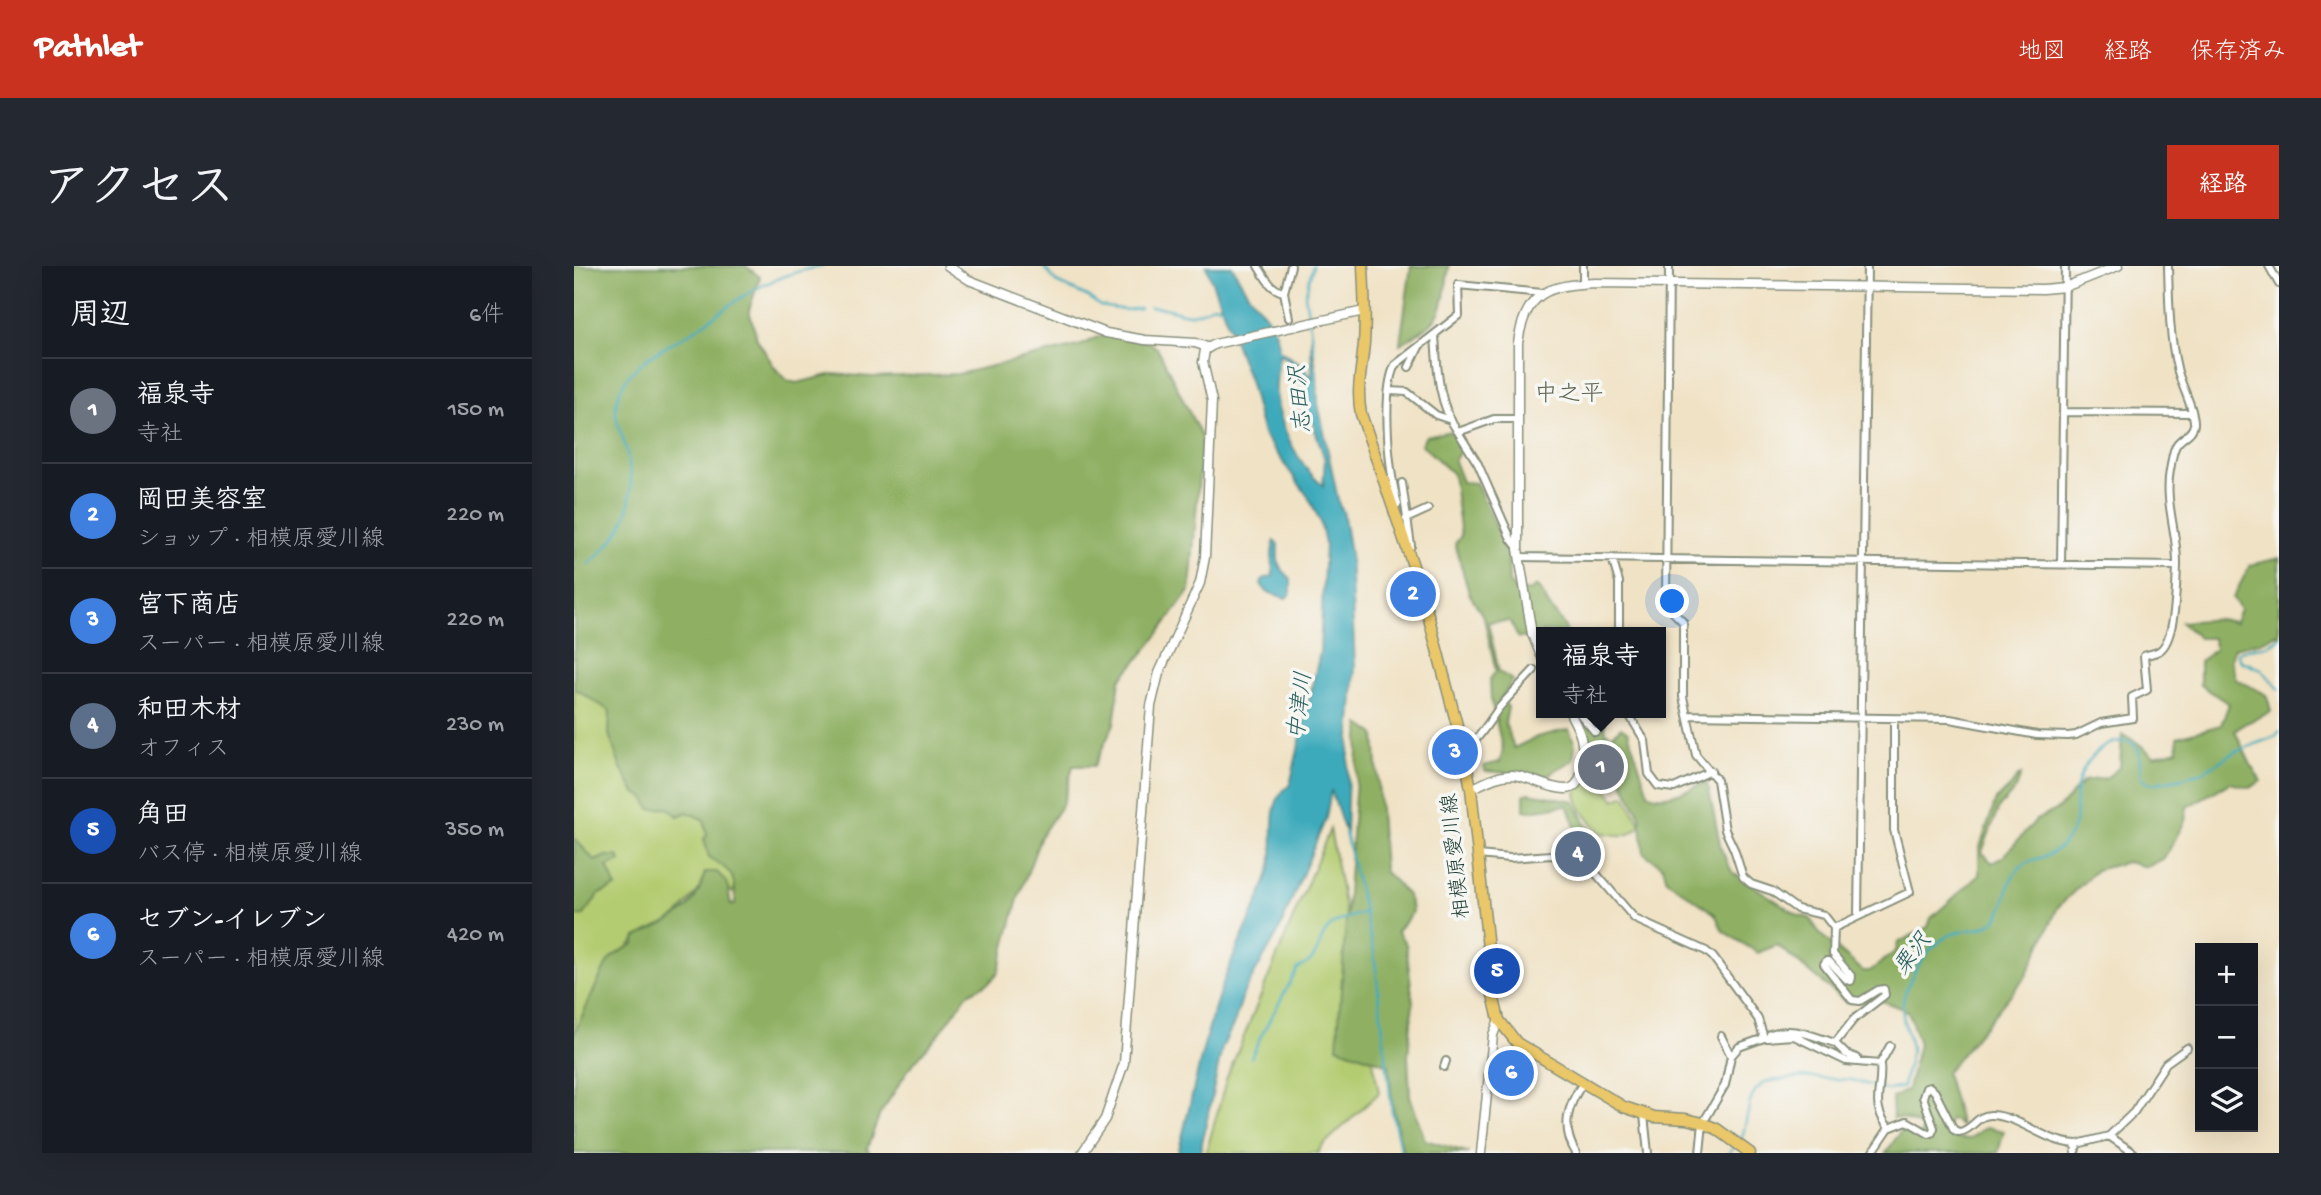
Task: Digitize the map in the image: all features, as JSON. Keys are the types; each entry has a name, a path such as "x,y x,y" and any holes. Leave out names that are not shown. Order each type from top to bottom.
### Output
{"main road":[{"name":"相模原愛川線","path":"1363,266 1359,312 1364,344 1358,401 1435,638 1464,752 1471,789 1493,995 1499,1020 1517,1043 1624,1107 1644,1115 1703,1124 1747,1150"}],"street":[{"path":"948,266 969,280 1106,333 1145,340 1211,345 1359,312"},
{"path":"1258,266 1269,283 1278,292 1284,292"},
{"path":"1289,318 1284,292 1291,266"},
{"path":"1583,266 1583,283"},
{"path":"1669,266 1667,605 1683,622 1683,697 1696,755 1717,780 1725,830 1743,877 1751,884 1776,894 1797,909 1824,915 1834,928 1833,954 1852,980 1847,980 1829,961 1824,964 1852,1000 1860,1001 1878,990 1884,989 1886,992 1854,1019 1835,1043"},
{"path":"1858,916 1867,266"},
{"path":"2061,564 2066,266"},
{"path":"1536,643 1532,634 1518,553 1518,343 1527,310 1543,293 1564,284 1583,283 2065,287 2119,266"},
{"path":"1687,715 1964,720 2037,735 2068,736 2101,723 2133,718 2132,697 2147,690 2144,656 2159,652 2163,648 2171,629 2176,599 2177,550 2172,529 2170,472 2175,447 2193,429 2194,420 2177,369 2171,333 2168,266"},
{"path":"2269,266 2279,284"},
{"path":"1393,508 1398,504 1392,483 1387,426 1390,378 1395,365 1459,315 1460,284 1543,293"},
{"path":"1434,335 1438,379 1451,420 1478,464 1518,553"},
{"path":"1082,1153 1105,1119 1124,1063 1151,706 1159,673 1200,583 1205,557 1212,401 1203,362 1211,345"},
{"path":"1409,367 1419,346"},
{"path":"1390,391 1407,392 1436,415 1451,420"},
{"path":"2063,412 2191,413"},
{"path":"1458,432 1494,419 1517,419"},
{"path":"1402,483 1411,546 1407,549"},
{"path":"1406,519 1428,509"},
{"path":"1518,553 1612,558 2177,566"},
{"path":"1612,558 1619,582 1616,627"},
{"path":"1464,752 1472,747 1502,704 1534,670"},
{"path":"1471,789 1493,778 1506,776 1524,777 1562,789 1570,789 1576,785 1581,772 1582,746 1581,736 1572,718"},
{"path":"1583,718 1595,732 1601,729 1597,718"},
{"path":"1631,718 1645,741 1649,774 1658,786 1674,788 1712,771"},
{"path":"1834,928 1910,892 1894,830 1895,719"},
{"path":"1478,855 1510,858 1552,855 1593,870 1635,919 1706,951 1713,957 1758,1020 1766,1038"},
{"path":"1481,1153 1493,1035 1499,1020"},
{"path":"1766,1038 1776,1032 1800,1031 1835,1043 1846,1054 1857,1058 1857,1062"},
{"path":"1721,1036 1731,1056"},
{"path":"1700,1153 1703,1124 1726,1085 1731,1056 1739,1047 1766,1038 1794,1036 1846,1061 1880,1064"},
{"path":"1889,1128 1877,1105 1877,1093 1881,1084 1880,1064 1890,1046"},
{"path":"1872,1153 1889,1128 1907,1121 1929,1134 1932,1133 1934,1128 1923,1097 1926,1088 1930,1087 1933,1088 1954,1130 1959,1132 1967,1130 1983,1116 1995,1115 2056,1142 2077,1144 2109,1136 2134,1112 2166,1063 2187,1048"},
{"path":"1576,1153 1568,1136 1567,1114 1583,1083"},
{"path":"1644,1115 1648,1153"},
{"path":"2109,1136 2134,1153"},
{"path":"2075,1153 2077,1144"}],"green space":[{"path":"574,266 746,266 760,277 749,310 757,339 775,368 788,381 797,383 833,374 872,377 958,374 1082,345 1109,334 1150,343 1158,349 1202,438 1190,590 1151,644 1120,680 1114,724 1094,766 1073,766 1063,803 1041,836 1018,899 998,973 990,982 968,994 940,1033 910,1067 879,1116 867,1149 870,1153 574,1153 574,1036 610,959 634,944 636,937 671,920 688,907 701,886 705,872 717,872 727,883 731,905 735,904 731,876 724,867 709,857 704,839 707,835 704,820 687,812 678,816 668,808 650,809 644,797 635,793 620,766 609,734 610,711 574,688"},
{"path":"1411,266 1449,266 1442,306 1438,314 1426,328 1400,344"},
{"path":"1451,431 1462,448 1454,461 1462,482 1476,483 1508,553 1509,582 1517,593 1536,586 1564,627 1536,627 1536,637 1518,638 1510,621 1488,622 1499,672 1513,680 1501,699 1508,707 1505,723 1514,748 1537,737 1569,729 1575,745 1573,760 1546,776 1485,771 1484,766 1500,762 1503,750 1491,700 1490,679 1496,671 1484,618 1469,593 1455,544 1461,536 1453,474 1421,444 1426,436"},
{"path":"2279,558 2279,636 2276,634 2263,641 2234,648 2231,661 2236,679 2267,695 2271,712 2235,731 2261,781 2250,788 2230,783 2187,807 2185,821 2163,859 2147,867 2127,862 2096,870 2058,907 2026,976 1946,1073 1961,1126 1952,1119 1944,1128 1955,1138 1969,1139 1986,1127 2004,1131 1998,1153 1886,1153 1901,1131 1920,1136 1923,1127 1904,1119 1893,1118 1892,1098 1908,1089 1919,1044 1908,1011 1872,997 1847,1003 1777,945 1758,953 1723,931 1715,914 1667,880 1663,867 1644,853 1640,816 1606,748 1596,749 1577,718 1604,718 1606,732 1612,736 1621,727 1628,732 1648,793 1654,796 1685,791 1706,782 1721,849 1732,872 1798,915 1810,918 1820,934 1863,971 1870,971 1896,951 1898,943 1928,927 1931,918 1979,875 1979,850 1996,800 2018,776 2021,775 2016,789 1999,807 1982,852 1992,863 2004,856 2036,820 2058,809 2084,781 2106,778 2120,767 2122,735 2134,740 2154,756 2178,750 2177,737 2221,725 2229,704 2200,685 2200,662 2215,649 2213,638 2199,638 2181,622 2219,619 2235,622 2240,609 2233,598 2250,565"},
{"path":"574,677 609,700 748,871 732,893 716,874 672,922 633,941 594,996 574,1045"},
{"path":"1360,724 1375,734 1384,871 1402,889 1409,900 1412,913 1397,931 1406,944 1413,1003 1408,1056 1410,1096 1425,1140 1469,1153 1403,1153 1392,1103 1389,1065 1337,1047"},
{"path":"1587,772 1600,780 1615,800 1625,795 1641,825 1626,835 1601,833 1585,814 1577,798 1576,792 1583,784"},
{"path":"1529,793 1574,801 1587,826 1599,836 1597,841 1588,842 1579,837 1567,805 1524,810 1524,795"},
{"path":"1330,829 1379,1093 1320,1148 1319,1153 1206,1153 1227,1077"},
{"path":"574,838 595,861 606,856 618,856 620,861 607,867 616,887 599,894 584,915 574,916"}],"water":[{"path":"1206,266 1232,266 1247,293 1273,327 1279,350 1297,362 1312,378 1311,336 1318,403 1350,553 1355,667 1346,835 1331,790 1326,818 1278,933 1244,992 1235,1021 1222,1048 1200,1153 1178,1153 1216,1004 1270,869 1274,812 1282,793 1290,785 1320,652 1325,544 1320,521 1309,498 1263,434 1249,380","holes":["1279,355 1286,358 1308,379 1308,408 1325,460 1323,486 1298,456 1281,419 1276,379"]},
{"path":"1274,541 1278,544 1279,564 1291,579 1291,593 1286,598 1267,592 1261,584 1263,579 1273,576"}],"waterway":[{"path":"589,564 615,537 629,505 630,469 616,411 617,399 627,377 654,354 755,289 783,277 822,266"},
{"path":"1043,266 1056,282 1089,297 1100,306 1126,310 1140,308"},
{"name":"志田沢","path":"1313,266 1305,295 1314,352"},
{"path":"1150,307 1188,314 1203,311 1213,305 1222,307"},
{"name":"栗沢","path":"2279,638 2263,647 2237,653 2241,661 2261,669 2279,689"},
{"name":"栗沢","path":"1729,1153 1743,1135 1750,1102 1755,1091 1764,1082 1801,1077 1851,1080 1888,1090 1903,1087 1911,1050 1904,1022 1903,1003 1915,971 1930,950 1943,939 1959,932 1982,928 1994,921 2002,910 2015,873 2027,863 2053,852 2066,840 2075,823 2078,784 2087,764 2101,749 2120,741 2131,742 2139,750 2141,777 2151,784 2204,771 2235,752 2276,736 2279,732"},
{"path":"1345,832 1374,952 1392,1112 1401,1153"},
{"path":"1251,1058 1298,968 1316,954 1327,930 1340,921 1365,912"}],"place":[{"name":"岡田美容室","path":"1413,594"},
{"name":"宮下商店","path":"1455,752"},
{"name":"福泉寺","path":"1601,767"},
{"name":"和田木材","path":"1578,854"},
{"name":"角田","path":"1497,971"},
{"name":"セブン-イレブン","path":"1511,1073"}],"district":[{"name":"中之平","path":"1569,395"}],"water label":[{"name":"中津川","path":"1302,706"}]}
